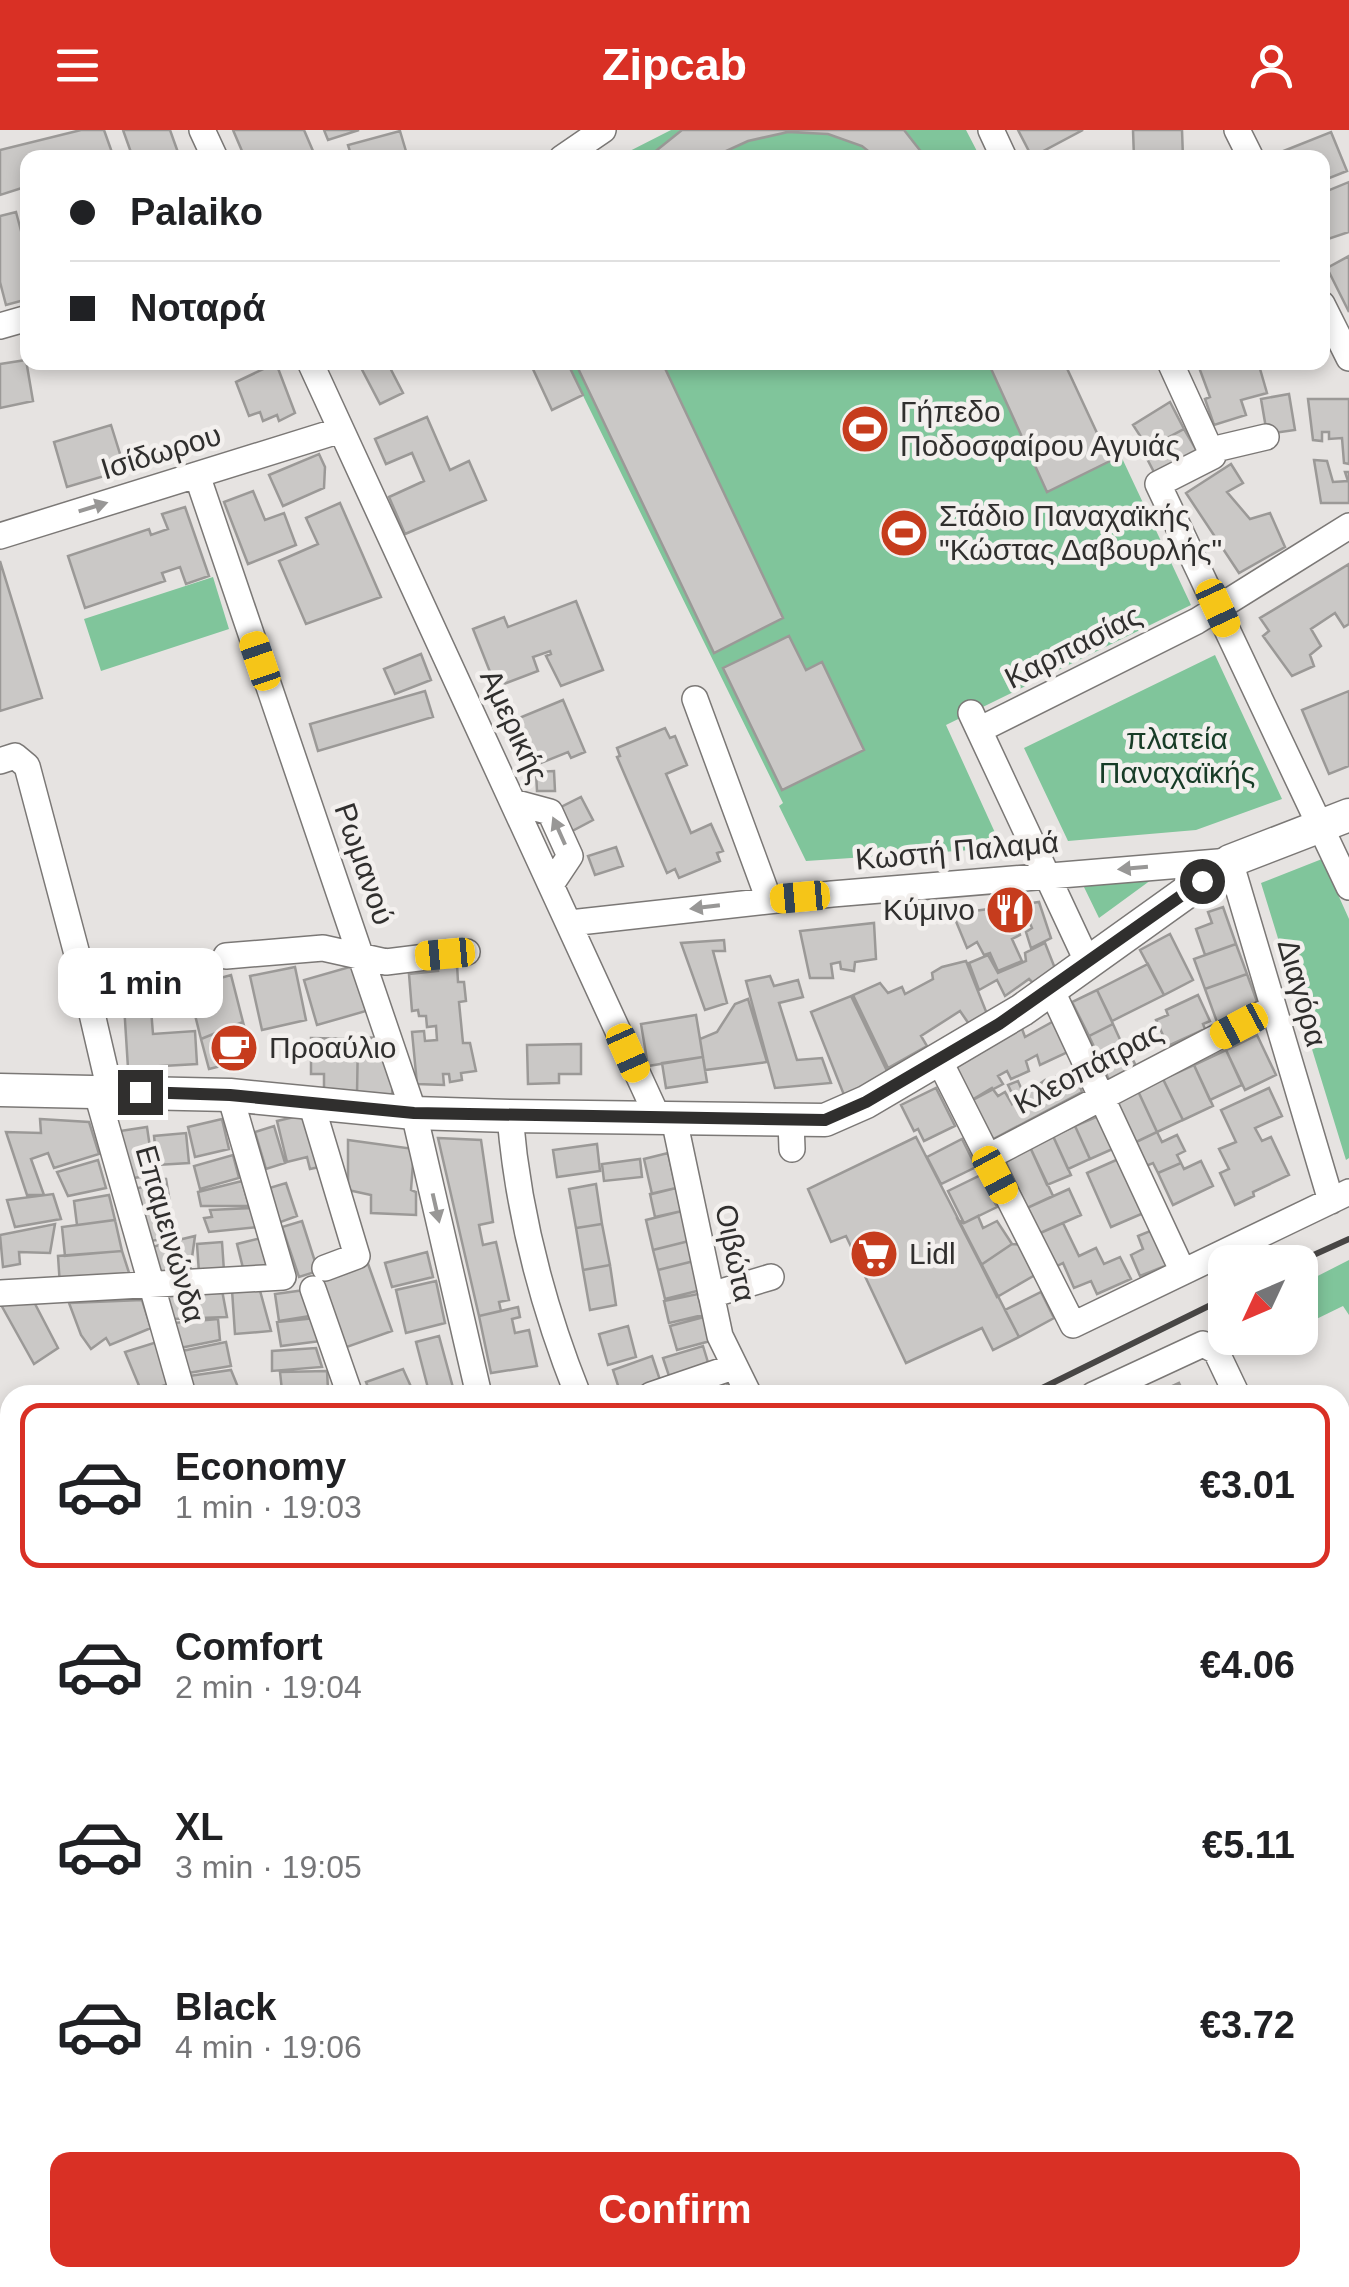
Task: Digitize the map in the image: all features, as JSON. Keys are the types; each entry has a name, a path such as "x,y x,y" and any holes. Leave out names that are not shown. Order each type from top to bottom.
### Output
{"main road":[{"path":"0,1090 230,1095 414,1113 666,1118 792,1135 839,1116 1052,989 1230,861 1335,821"}],"street":[{"path":"574,150 603,130"},
{"path":"1330,320 1349,358"},
{"name":"Αμερικής","path":"314,370 513,802 666,1118"},
{"path":"1174,370 1212,453"},
{"name":"Ισίδωρου","path":"0,536 341,430"},
{"path":"1266,438 1212,453 1158,484 1218,608 1335,821 1349,887"},
{"name":"Ρωμανού","path":"197,475 414,1113 477,1385"},
{"name":"Καρπασίας","path":"1046,876 975,722 1218,608 1349,526"},
{"path":"695,699 769,900"},
{"name":"Επαμεινώνδα","path":"0,761 15,756 27,766 150,1286 180,1385"},
{"name":"Κωστή Παλαμά","path":"570,923 769,900 1230,861"},
{"name":"Διαγόρα","path":"1230,861 1273,1008 1340,1197"},
{"path":"1046,876 1088,963"},
{"path":"226,956 323,948 386,962 467,952"},
{"path":"1052,989 1183,1272"},
{"name":"Κλεοπάτρας","path":"986,1158 1273,1008"},
{"path":"938,1060 1073,1325 1340,1197"},
{"path":"0,1292 283,1277 230,1095"},
{"path":"311,1103 356,1256 319,1278 347,1385"},
{"path":"510,1116 532,1253 545,1304 574,1385"},
{"name":"Οιβώτα","path":"666,1118 720,1336 743,1385"},
{"path":"711,1295 771,1277"},
{"path":"1115,1385 1204,1344 1216,1351 1231,1385"},
{"path":"680,1385 733,1367"}],"green space":[{"path":"671,130 966,130 976,150 632,150"},
{"name":"Στάδιο Παναχαϊκής \"Κώστας Δαβουρλής\"","path":"570,370 1067,370 1110,460 1121,456 1191,605 946,725 1002,848 806,861 779,806 783,803"},
{"path":"213,577 229,629 101,671 84,619"},
{"name":"πλατεία Παναχαϊκής","path":"1215,655 1282,799 1196,830 1068,841 1024,748"},
{"path":"1322,859 1349,919 1346,1160 1261,883"},
{"path":"1151,880 1099,918 1083,885"},
{"path":"1349,1260 1349,1315 1343,1306 1318,1318 1318,1276"}],"building":[{"path":"81,130 104,130 111,150 20,150 20,189 0,195 0,150"},
{"path":"123,130 170,130 177,150 130,150"},
{"path":"233,130 304,130 313,150 242,150"},
{"path":"324,130 359,130 328,140"},
{"path":"682,130 904,130 920,150 867,150 828,134 788,132 728,150 657,150"},
{"path":"1018,130 1083,130 1045,150 1028,150"},
{"path":"1133,130 1182,130 1183,150 1134,150"},
{"path":"400,131 406,150 350,150 348,145"},
{"path":"1331,132 1347,171 1330,178 1330,150 1286,150"},
{"path":"1349,182 1349,232 1330,238 1330,190"},
{"path":"16,212 20,227 20,301 6,305 0,282 0,216"},
{"path":"1349,256 1349,312 1330,274 1330,266"},
{"path":"20,361 20,370 28,370 33,401 0,408 0,364"},
{"path":"261,370 279,370 295,413 279,421 277,415 263,421 260,412 249,416 236,382"},
{"path":"362,370 391,370 403,393 380,404"},
{"path":"533,370 571,370 583,395 552,410"},
{"path":"579,370 666,370 783,618 714,653"},
{"path":"992,370 1068,370 1110,461 1047,492"},
{"path":"1200,370 1260,370 1267,393 1241,400 1246,415 1214,425 1205,399 1210,397"},
{"path":"1289,394 1295,430 1267,434 1261,399"},
{"path":"1308,399 1349,399 1349,464 1344,463 1342,438 1329,439 1329,432 1322,432 1322,441 1313,440"},
{"path":"1170,402 1184,429 1148,448 1133,425"},
{"path":"427,417 450,470 469,461 486,500 405,534 389,497 424,481 412,453 386,464 375,439"},
{"path":"111,425 125,470 67,487 54,442"},
{"path":"1184,429 1197,451 1155,474 1143,451"},
{"path":"319,454 325,467 324,488 283,506 269,475"},
{"path":"1314,460 1327,461 1333,482 1348,481 1345,472 1349,472 1349,503 1321,503"},
{"path":"1231,464 1243,483 1227,492 1250,519 1270,513 1285,547 1239,573 1186,493"},
{"path":"253,491 265,520 284,513 296,545 248,564 224,502"},
{"path":"340,503 381,597 306,624 279,561 318,544 306,518"},
{"path":"185,507 209,576 186,584 180,567 162,573 165,581 85,608 68,556 149,529 151,535 168,529 162,514"},
{"path":"0,561 42,698 0,711"},
{"path":"1349,564 1349,624 1344,627 1335,613 1311,629 1321,646 1310,655 1314,666 1292,676 1263,636 1269,631 1260,618"},
{"path":"576,601 603,670 561,686 546,656 550,651 533,657 538,671 496,687 473,629 504,617 508,627"},
{"path":"789,636 806,670 822,662 864,750 782,790 723,668"},
{"path":"421,654 431,680 395,694 384,669"},
{"path":"425,691 433,717 318,751 310,724"},
{"path":"1349,691 1349,766 1329,774 1302,710"},
{"path":"563,700 585,752 571,758 568,752 526,769 507,723"},
{"path":"665,728 670,738 675,736 687,765 666,774 691,833 711,824 723,851 717,853 720,861 679,878 675,869 667,873 617,757 617,748"},
{"path":"554,771 555,791 537,791 536,772"},
{"path":"581,797 593,820 557,839 545,815"},
{"path":"616,847 623,866 595,875 588,856"},
{"path":"1039,902 1051,938 1031,948 1026,932 1032,928 1029,921 1017,927 1020,935 1012,939 1022,961 998,971 990,953 984,955 977,942 967,948 955,919 974,911"},
{"path":"1223,907 1236,944 1205,955 1196,929 1212,923 1208,912"},
{"path":"874,923 876,959 855,962 854,971 841,969 840,962 831,964 833,978 810,978 800,931"},
{"path":"1170,934 1193,980 1164,995 1140,950"},
{"path":"724,940 725,951 713,951 727,1003 705,1010 681,943"},
{"path":"1045,943 1056,971 1034,984 1029,979 1005,996 997,980 979,990 969,963 988,955 998,973 1026,961 1025,953"},
{"path":"1236,944 1247,974 1205,989 1194,959"},
{"path":"966,961 987,1014 969,1024 960,1011 921,1036 927,1046 888,1068 853,995 880,983 888,993 902,987 905,994 933,979 932,973 942,967"},
{"path":"457,964 458,982 464,982 466,1001 459,1002 463,1043 470,1043 476,1071 461,1073 462,1080 450,1082 449,1074 443,1074 444,1085 417,1084 412,1032 424,1031 425,1041 437,1040 436,1026 427,1027 426,1016 412,1011 409,974"},
{"path":"1148,964 1164,995 1112,1021 1097,990"},
{"path":"353,966 366,1011 317,1025 304,980"},
{"path":"295,967 306,1020 262,1030 250,976"},
{"path":"165,970 168,1008 151,1009 153,1034 195,1031 197,1064 128,1068 122,973"},
{"path":"1247,974 1259,1007 1217,1022 1205,989"},
{"path":"231,975 243,1022 201,1039 188,987"},
{"path":"770,976 774,986 798,980 803,997 779,1003 797,1060 822,1058 831,1083 775,1088 746,981"},
{"path":"1097,990 1113,1024 1089,1036 1072,1002"},
{"path":"1198,995 1210,1021 1203,1024 1205,1029 1168,1046 1156,1020 1168,1015 1166,1010"},
{"path":"851,996 888,1073 846,1100 811,1012"},
{"path":"748,999 767,1062 705,1070 700,1039 717,1032 735,1004"},
{"path":"696,1015 703,1057 648,1066 641,1024"},
{"path":"1054,1021 1068,1052 1040,1065 1037,1055 1026,1061 1029,1071 1011,1079 1007,1071 998,1076 1003,1084 967,1103 954,1069 1021,1026 1025,1037"},
{"path":"243,1022 253,1058 209,1069 201,1039"},
{"path":"1113,1024 1127,1055 1103,1066 1089,1036"},
{"path":"1257,1035 1276,1075 1245,1090 1226,1050"},
{"path":"358,1037 379,1038 393,1079 392,1095 357,1094"},
{"path":"311,1038 358,1039 357,1094 324,1093 324,1074 311,1074"},
{"path":"581,1044 581,1074 559,1074 559,1083 528,1084 527,1045"},
{"path":"1226,1050 1242,1085 1210,1100 1194,1065"},
{"path":"1130,1054 1139,1072 1111,1085 1103,1066"},
{"path":"703,1057 707,1082 666,1088 662,1063"},
{"path":"1194,1065 1213,1106 1183,1120 1163,1079"},
{"path":"1073,1068 1082,1092 986,1143 967,1103 992,1088 998,1096 1005,1092 1012,1104 1015,1100 1008,1085 1018,1081 1024,1095 1045,1080 1050,1088 1056,1086 1054,1078"},
{"path":"1163,1079 1183,1120 1157,1132 1138,1091"},
{"path":"936,1088 955,1126 924,1141 918,1129 914,1131 901,1105"},
{"path":"1269,1088 1282,1116 1255,1128 1262,1141 1271,1137 1289,1175 1235,1205 1220,1173 1229,1169 1219,1149 1236,1142 1221,1110"},
{"path":"1138,1091 1157,1132 1134,1143 1115,1102"},
{"path":"311,1113 324,1166 310,1169 307,1157 287,1162 277,1121"},
{"path":"1103,1114 1117,1147 1090,1159 1075,1126"},
{"path":"40,1119 89,1122 99,1154 54,1168 48,1153 31,1159 44,1195 27,1195 6,1132 41,1133"},
{"path":"222,1119 229,1149 195,1157 188,1127"},
{"path":"274,1126 285,1163 266,1169 255,1132"},
{"path":"1075,1126 1090,1159 1068,1169 1053,1136"},
{"path":"147,1127 154,1175 127,1179 120,1131"},
{"path":"1157,1132 1162,1142 1177,1135 1185,1151 1177,1155 1181,1163 1158,1173 1153,1163 1146,1166 1134,1143"},
{"path":"186,1133 189,1163 157,1165 154,1136"},
{"path":"1053,1136 1071,1175 1047,1185 1030,1147"},
{"path":"916,1137 1019,1337 993,1350 982,1328 906,1363 846,1236 831,1242 808,1189"},
{"path":"438,1138 481,1140 493,1222 479,1225 483,1245 496,1242 509,1300 499,1302 501,1311 479,1316"},
{"path":"962,1139 976,1167 941,1184 927,1157"},
{"path":"348,1140 414,1149 411,1190 416,1192 416,1215 371,1213 371,1195 348,1190"},
{"path":"597,1144 600,1171 557,1177 553,1150"},
{"path":"1030,1147 1053,1196 1027,1208 1004,1158"},
{"path":"668,1153 676,1188 652,1194 644,1159"},
{"path":"233,1155 239,1178 200,1189 194,1166"},
{"path":"1123,1157 1146,1212 1111,1227 1087,1173"},
{"path":"640,1159 642,1177 604,1181 602,1164"},
{"path":"98,1160 106,1188 68,1196 57,1172"},
{"path":"1201,1161 1213,1186 1173,1205 1158,1173 1181,1163 1184,1169"},
{"path":"981,1175 997,1207 964,1223 948,1191"},
{"path":"147,1178 166,1179 170,1203 140,1209 132,1189 144,1187"},
{"path":"242,1181 249,1206 201,1206 198,1192"},
{"path":"286,1183 297,1216 278,1223 266,1189"},
{"path":"596,1184 602,1224 576,1228 569,1189"},
{"path":"676,1188 682,1211 655,1217 650,1194"},
{"path":"1069,1189 1081,1215 1038,1234 1027,1208"},
{"path":"53,1194 61,1219 15,1227 7,1200"},
{"path":"109,1195 115,1220 77,1225 74,1201"},
{"path":"169,1206 174,1238 150,1241 141,1212"},
{"path":"252,1208 258,1227 209,1232 204,1218 212,1217 210,1210"},
{"path":"682,1211 689,1241 653,1250 646,1220"},
{"path":"978,1216 983,1228 997,1221 1012,1244 981,1265 958,1220 964,1223"},
{"path":"115,1220 122,1251 65,1256 62,1227"},
{"path":"302,1221 318,1271 299,1277 282,1227"},
{"path":"1063,1223 1079,1256 1096,1248 1104,1264 1120,1257 1131,1279 1097,1294 1091,1281 1074,1288 1063,1263 1057,1266 1038,1234"},
{"path":"55,1224 50,1253 19,1252 20,1264 3,1267 0,1235"},
{"path":"602,1224 610,1265 583,1270 576,1228"},
{"path":"1160,1227 1175,1262 1140,1276 1131,1255 1143,1249 1138,1236"},
{"path":"195,1236 190,1272 177,1274 170,1242"},
{"path":"261,1238 268,1266 244,1272 237,1244"},
{"path":"689,1241 694,1261 658,1270 653,1250"},
{"path":"222,1242 224,1271 199,1273 197,1244"},
{"path":"166,1243 176,1279 158,1281 149,1248"},
{"path":"1012,1244 1023,1245 1035,1275 997,1297 981,1265"},
{"path":"122,1251 132,1282 60,1286 58,1256"},
{"path":"427,1252 433,1277 392,1287 385,1263"},
{"path":"367,1261 392,1331 344,1348 321,1280"},
{"path":"694,1261 701,1290 665,1299 658,1270"},
{"path":"610,1265 616,1305 590,1310 583,1270"},
{"path":"436,1281 445,1323 406,1333 396,1290"},
{"path":"259,1287 271,1331 235,1334 232,1290"},
{"path":"222,1290 227,1317 172,1319 165,1295"},
{"path":"305,1290 310,1316 279,1321 275,1294"},
{"path":"1041,1292 1054,1318 1019,1337 1005,1310"},
{"path":"698,1294 703,1315 669,1323 664,1301"},
{"path":"33,1300 58,1348 34,1364 0,1303"},
{"path":"142,1300 151,1328 110,1345 106,1338 91,1349 69,1303"},
{"path":"518,1307 520,1317 512,1319 515,1333 529,1330 537,1366 491,1373 479,1316"},
{"path":"704,1317 710,1341 677,1350 670,1326"},
{"path":"316,1318 321,1341 281,1346 277,1322"},
{"path":"218,1319 220,1340 180,1348 173,1323"},
{"path":"628,1326 636,1357 608,1365 599,1334"},
{"path":"439,1336 452,1385 427,1385 416,1342"},
{"path":"157,1342 171,1383 139,1385 125,1352"},
{"path":"226,1342 231,1366 188,1373 182,1351"},
{"path":"703,1346 710,1369 671,1382 663,1358"},
{"path":"316,1348 322,1367 272,1371 272,1351"},
{"path":"652,1356 661,1383 618,1385 613,1370"},
{"path":"403,1369 410,1385 367,1385 366,1382"},
{"path":"231,1370 237,1385 192,1385 189,1376"},
{"path":"327,1371 328,1385 281,1385 280,1372"}],"railway":[{"path":"1318,1253 1349,1239"},
{"path":"1048,1385 1208,1306"}],"place":[{"name":"Γήπεδο Ποδοσφαίρου Αγυιάς","path":"865,429"},
{"name":"Στάδιο Παναχαϊκής \"Κώστας Δαβουρλής\"","path":"904,533"},
{"name":"Κύμινο","path":"1010,910"},
{"name":"Προαύλιο","path":"234,1048"},
{"name":"Lidl","path":"874,1254"}],"route":[{"path":"140,1092 230,1095 414,1113 825,1120 866,1102 999,1024 1202,881"}]}
